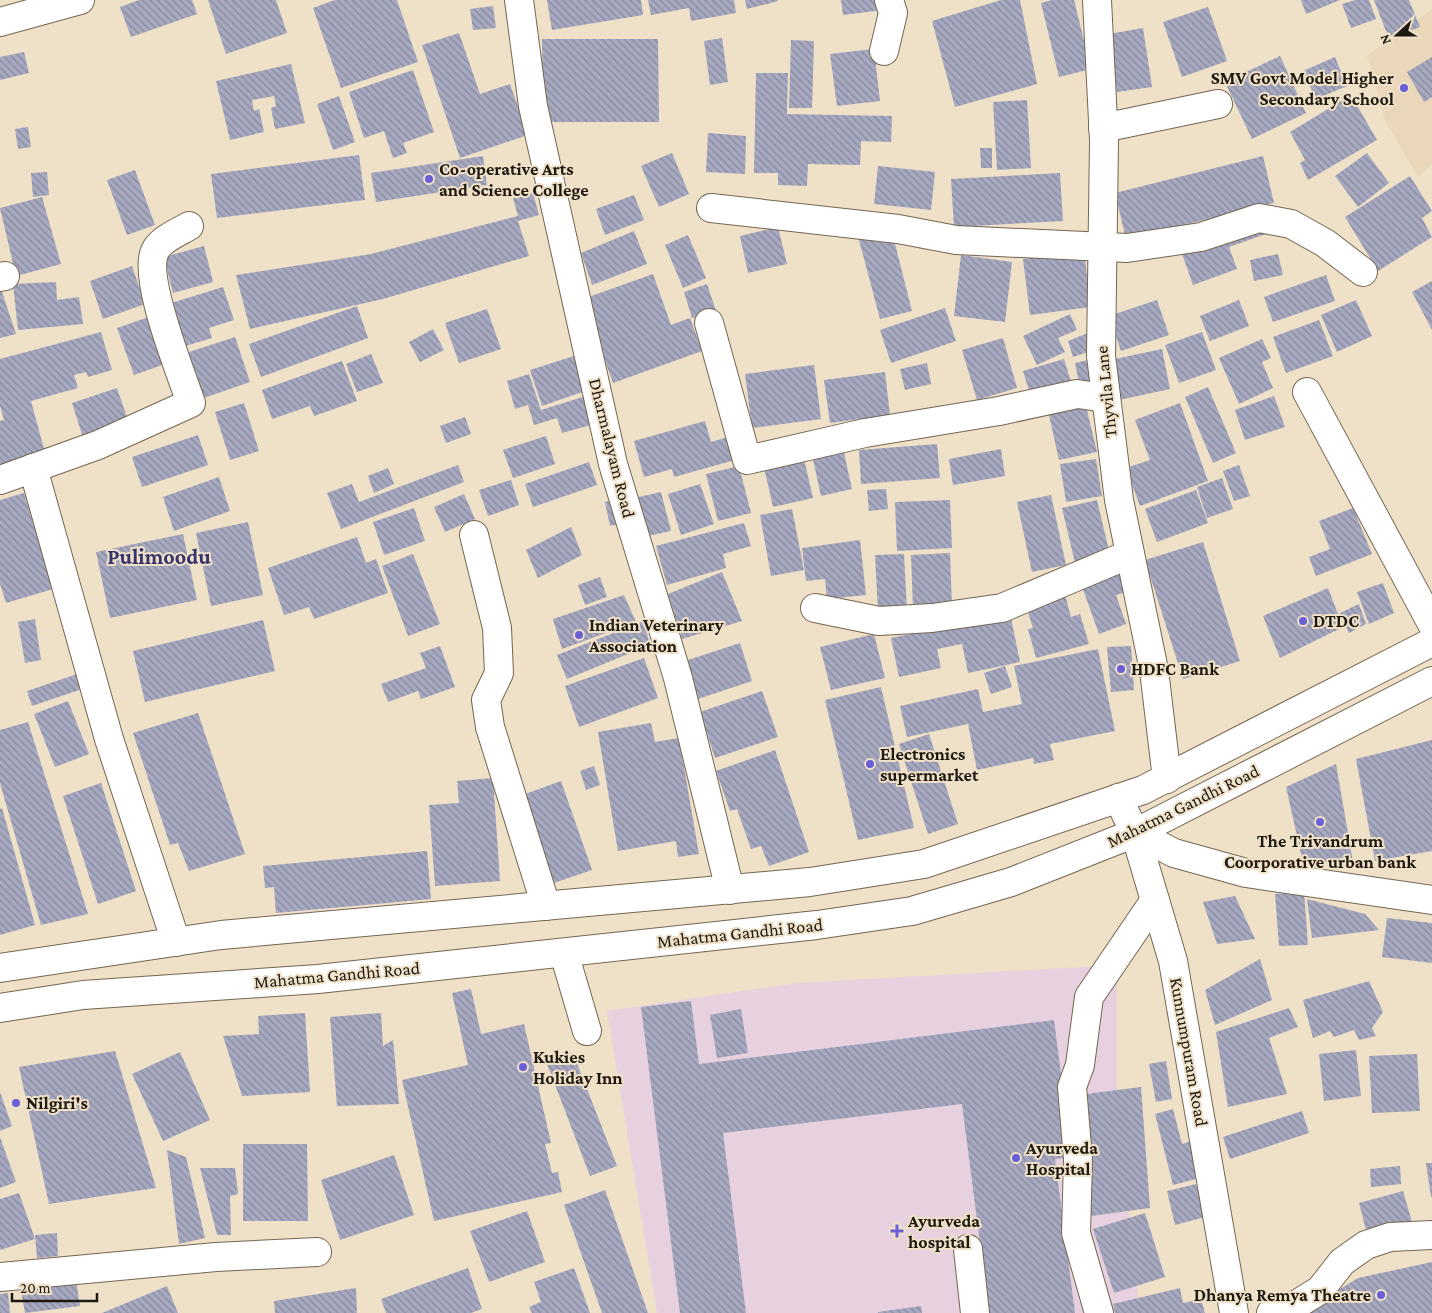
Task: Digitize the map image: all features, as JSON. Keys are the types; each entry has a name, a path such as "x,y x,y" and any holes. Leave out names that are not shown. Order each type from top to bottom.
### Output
{"street":[{"path":"0,22 80,0"},
{"name":"Dharmalayam Road","path":"519,0 533,106 613,464 678,678 730,890"},
{"path":"884,51 893,13 889,0"},
{"name":"Thyvila Lane","path":"1097,0 1103,128 1101,356 1119,500 1154,670 1167,779"},
{"path":"1103,128 1218,104"},
{"path":"711,208 898,229 956,240 1127,248 1201,237 1259,218 1292,224 1325,242 1363,272"},
{"path":"0,480 98,445 191,403 156,296 152,266 156,250 167,239 189,226"},
{"path":"709,324 747,460 865,433 999,411 1077,394 1106,398"},
{"path":"1308,392 1432,624"},
{"path":"33,468 109,738 176,942"},
{"path":"474,535 497,628 499,673 486,700 490,727 546,906"},
{"path":"815,608 879,621 932,618 1002,608 1130,554"},
{"name":"Mahatma Gandhi Road","path":"0,968 222,935 810,882 924,864 1144,790 1432,642"},
{"name":"Mahatma Gandhi Road","path":"0,1008 83,996 318,979 818,925 912,911 1011,882 1136,833 1432,681"},
{"name":"Kunnumpuram Road","path":"1118,798 1136,833 1173,962 1234,1313"},
{"path":"1136,833 1174,853 1246,872 1432,900"},
{"path":"1099,1313 1076,1232 1078,1159 1072,1087 1080,1065 1089,997 1155,900"},
{"path":"564,952 588,1031"},
{"path":"1271,1313 1291,1308 1320,1290 1342,1262 1366,1245 1390,1237 1432,1236"},
{"path":"968,1249 975,1313"},
{"path":"0,1277 216,1257 317,1252"}],"shaded area":[{"name":"SMV Govt Model Higher Secondary School","path":"1432,9 1432,164 1418,177 1385,120 1367,56"},
{"path":"1117,965 1117,1107 1140,1313 657,1313 607,1011 797,983"}],"building":[{"path":"139,0 192,0 197,14 131,37 120,7"},
{"path":"208,0 276,0 287,33 226,54"},
{"path":"335,0 397,0 418,62 341,88 313,8"},
{"path":"547,0 641,0 643,15 552,30"},
{"path":"648,0 734,0 736,13 691,21 689,8 651,15"},
{"path":"745,0 778,0 778,1 747,9"},
{"path":"841,0 881,0 883,10 843,15"},
{"path":"1001,0 1020,0 1037,84 955,107 932,21"},
{"path":"1052,0 1074,0 1091,69 1059,77 1041,3"},
{"path":"1301,0 1340,0 1306,14"},
{"path":"1355,0 1369,0 1376,19 1351,28 1342,4"},
{"path":"1374,0 1409,0 1420,27 1389,39"},
{"path":"493,6 496,28 473,30 470,9"},
{"path":"1208,7 1227,61 1182,77 1163,22"},
{"path":"1143,28 1152,87 1117,92 1109,34"},
{"path":"459,33 480,94 510,84 528,135 460,158 422,45"},
{"path":"722,38 728,82 710,85 704,41"},
{"path":"542,39 658,39 659,122 543,122"},
{"path":"791,40 814,41 812,108 789,108"},
{"path":"874,49 880,101 837,106 830,54"},
{"path":"24,52 29,73 0,80 0,57"},
{"path":"1280,56 1306,113 1252,139 1225,82"},
{"path":"1335,57 1347,86 1316,99 1303,71"},
{"path":"1432,57 1432,97 1424,102 1407,72"},
{"path":"291,64 305,123 275,129 271,108 276,106 274,96 252,100 254,111 259,109 264,132 230,140 216,81"},
{"path":"413,70 434,132 403,143 407,153 393,158 384,131 364,138 349,92"},
{"path":"756,73 788,73 787,114 892,116 891,142 861,141 860,165 808,164 807,186 778,185 778,173 754,173"},
{"path":"1351,95 1377,140 1308,180 1300,163 1305,160 1290,132"},
{"path":"339,96 355,142 333,150 317,104"},
{"path":"1027,100 1031,168 997,170 993,102"},
{"path":"28,127 31,147 18,149 15,129"},
{"path":"708,133 746,136 745,174 706,172"},
{"path":"980,148 992,148 992,168 981,168"},
{"path":"672,153 689,194 659,207 641,166"},
{"path":"1367,153 1389,183 1358,207 1335,176"},
{"path":"359,155 365,200 217,218 211,174"},
{"name":"Co-operative Arts and Science College","path":"483,156 487,185 376,202 371,173"},
{"path":"1263,156 1274,203 1126,239 1115,193"},
{"path":"878,166 935,172 931,210 874,204"},
{"path":"135,170 155,225 127,235 107,180"},
{"path":"47,172 49,195 33,197 31,173"},
{"path":"1060,173 1063,221 954,227 951,179"},
{"path":"1410,176 1432,211 1422,218 1432,237 1378,271 1345,217"},
{"path":"533,193 539,215 518,221 529,256 383,299 250,329 236,275 371,254 518,216 513,198"},
{"path":"634,195 644,220 605,235 596,209"},
{"path":"42,197 61,264 16,276 0,208"},
{"path":"1262,221 1266,234 1229,247 1237,269 1193,285 1181,251"},
{"path":"778,227 787,264 748,273 740,236"},
{"path":"634,231 647,264 592,285 581,253"},
{"path":"892,232 912,311 880,319 859,240"},
{"path":"688,235 706,278 683,288 665,245"},
{"path":"204,246 213,282 173,293 164,257"},
{"path":"1084,251 1091,307 1030,315 1023,259"},
{"path":"1278,254 1283,275 1254,281 1250,260"},
{"path":"961,255 1012,262 1005,322 954,316"},
{"path":"132,266 145,304 103,319 90,281"},
{"path":"653,274 671,325 690,318 702,351 613,383 583,299"},
{"path":"1326,275 1335,301 1273,322 1264,297"},
{"path":"1432,281 1432,330 1412,292"},
{"path":"56,282 57,300 79,297 83,324 18,330 13,284"},
{"path":"707,284 716,311 692,318 684,292"},
{"path":"0,286 16,334 0,338"},
{"path":"223,287 234,320 209,328 212,338 182,347 168,304"},
{"path":"1157,300 1169,335 1121,351 1109,316"},
{"path":"1239,300 1249,326 1210,341 1200,316"},
{"path":"1356,300 1372,336 1337,352 1321,315"},
{"path":"357,306 368,338 261,377 249,344"},
{"path":"945,308 956,341 891,363 880,330"},
{"path":"487,309 501,349 459,363 445,323"},
{"path":"1070,314 1077,330 1058,338 1065,352 1037,365 1023,336"},
{"path":"149,317 165,364 134,375 117,328"},
{"path":"1319,320 1333,356 1286,373 1273,337"},
{"path":"433,329 444,350 420,362 409,342"},
{"path":"101,332 112,370 88,377 86,372 74,375 78,388 31,401 47,460 0,473 0,421 4,420 0,406 0,359"},
{"path":"1202,332 1216,370 1179,383 1165,345"},
{"path":"1088,333 1094,350 1073,357 1068,341"},
{"path":"235,337 250,382 201,399 186,353"},
{"path":"1003,338 1017,388 977,400 962,350"},
{"path":"1262,339 1271,358 1262,362 1273,388 1239,404 1219,358"},
{"path":"1162,349 1170,389 1119,400 1110,360"},
{"path":"371,354 383,383 357,392 346,364"},
{"path":"580,354 591,389 542,406 530,370"},
{"path":"1064,359 1072,385 1031,397 1023,371"},
{"path":"1092,359 1099,388 1081,392 1075,363"},
{"path":"342,361 357,401 314,416 310,406 272,419 262,390"},
{"path":"927,363 931,384 905,390 900,369"},
{"path":"814,365 821,419 752,428 745,374"},
{"path":"885,372 890,415 830,423 824,380"},
{"path":"529,374 541,410 589,395 598,423 562,433 557,418 534,425 528,405 515,409 507,381"},
{"path":"1208,387 1236,453 1213,463 1185,397"},
{"path":"117,388 130,426 84,441 72,403"},
{"path":"1274,396 1285,427 1245,440 1235,410"},
{"path":"1084,398 1097,452 1059,460 1047,406"},
{"path":"244,403 259,451 230,460 215,412"},
{"path":"1180,403 1208,481 1140,506 1126,468 1150,460 1135,420"},
{"path":"465,417 471,434 446,443 440,426"},
{"path":"705,421 711,442 728,437 735,460 674,477 672,469 644,477 634,441"},
{"path":"198,435 208,465 142,487 132,457"},
{"path":"546,436 555,464 513,478 503,450"},
{"path":"937,444 940,478 861,484 859,450"},
{"path":"843,448 852,489 821,496 812,455"},
{"path":"1001,449 1005,476 953,485 949,459"},
{"path":"803,454 813,498 773,507 763,463"},
{"path":"1096,459 1102,496 1066,502 1060,464"},
{"path":"589,462 597,485 533,507 525,484"},
{"path":"458,465 464,482 341,529 327,493 352,484 359,502"},
{"path":"1239,465 1250,496 1234,501 1223,471"},
{"path":"739,466 751,513 718,521 706,474"},
{"path":"388,468 394,484 374,493 368,476"},
{"path":"219,477 230,511 174,531 163,497"},
{"path":"1222,478 1233,509 1207,518 1197,487"},
{"path":"511,480 519,505 488,516 479,490"},
{"path":"700,484 714,524 681,535 668,494"},
{"path":"886,489 888,509 869,511 867,490"},
{"path":"1196,490 1208,523 1157,542 1145,509"},
{"path":"661,492 671,531 643,537 634,498"},
{"path":"24,493 53,589 6,603 0,584 0,500"},
{"path":"464,494 475,519 445,532 434,507"},
{"path":"1051,495 1066,565 1032,572 1017,502"},
{"path":"617,499 623,523 610,526 605,502"},
{"path":"950,500 952,548 897,551 895,502"},
{"path":"1097,500 1111,559 1076,567 1062,508"},
{"path":"414,508 425,541 384,555 373,522"},
{"path":"1353,508 1372,554 1316,576 1309,557 1330,549 1319,521"},
{"path":"792,509 804,570 771,576 760,515"},
{"path":"248,522 263,595 211,606 196,533"},
{"path":"744,523 751,546 723,554 726,568 667,585 656,546"},
{"path":"571,527 582,555 538,578 526,550"},
{"path":"183,534 197,600 110,618 96,552"},
{"path":"357,537 366,563 376,559 388,593 314,619 309,607 284,615 268,568"},
{"path":"860,540 866,595 827,599 825,579 806,581 802,548"},
{"path":"1203,542 1240,661 1183,679 1145,560"},
{"path":"950,553 952,606 913,608 911,555"},
{"path":"413,554 440,624 408,636 382,566"},
{"path":"904,554 907,610 878,611 875,555"},
{"path":"1118,568 1127,592 1116,595 1126,624 1099,634 1080,581"},
{"path":"722,572 742,621 682,639 668,594"},
{"path":"600,577 607,597 585,605 578,585"},
{"path":"1383,583 1394,613 1369,624 1357,592"},
{"name":"DTDC","path":"1328,588 1343,627 1280,658 1263,616"},
{"name":"Indian Veterinary Association","path":"624,595 636,622 562,649 553,619"},
{"path":"1065,595 1071,617 1080,614 1089,644 1036,658 1028,629 1033,628 1026,606"},
{"path":"1359,604 1366,624 1349,633 1340,613"},
{"path":"1010,613 1020,662 968,673 962,644 937,649 941,668 899,677 891,638"},
{"path":"35,619 41,660 25,663 18,622"},
{"path":"263,620 275,671 145,702 133,651"},
{"path":"644,621 650,645 567,679 557,655"},
{"path":"874,634 885,678 831,690 820,647"},
{"path":"740,643 752,681 698,699 685,661"},
{"path":"440,646 455,687 421,699 418,691 388,702 381,684 426,668 420,653"},
{"name":"HDFC Bank","path":"1131,646 1134,690 1111,692 1107,647"},
{"path":"1098,649 1115,731 1050,744 1054,760 1034,764 1033,758 977,770 968,724 907,737 900,706 978,689 983,712 1022,704 1014,666"},
{"path":"644,658 658,698 579,727 565,686"},
{"path":"1005,666 1012,687 991,694 984,673"},
{"path":"83,672 88,687 32,706 27,691"},
{"name":"Electronics supermarket","path":"881,687 914,828 858,840 825,700"},
{"path":"762,691 778,737 715,758 700,712"},
{"path":"68,701 89,754 55,767 34,714"},
{"path":"198,713 245,854 189,871 178,843 170,845 133,733"},
{"path":"28,722 88,914 41,925 0,783 0,730"},
{"path":"651,723 655,742 679,738 699,854 678,857 676,841 618,851 598,732"},
{"path":"929,734 958,824 928,834 899,744"},
{"path":"1432,740 1432,851 1375,861 1356,759"},
{"path":"775,750 809,852 769,866 761,846 751,849 737,809 730,811 716,771"},
{"name":"The Trivandrum Coorporative urban bank","path":"1336,764 1354,868 1302,858 1286,787"},
{"path":"594,766 600,785 586,790 580,771"},
{"path":"493,778 500,881 435,886 429,805 459,803 457,781"},
{"path":"561,781 592,870 548,885 517,797"},
{"path":"101,783 136,891 98,904 63,796"},
{"path":"2,808 35,925 0,935 0,809"},
{"path":"427,851 431,899 276,913 274,887 265,888 263,866"},
{"path":"1304,892 1308,945 1279,946 1275,894"},
{"path":"1235,896 1255,939 1217,944 1203,902"},
{"path":"1307,899 1365,914 1379,930 1312,938"},
{"path":"1387,918 1432,923 1432,963 1382,957"},
{"path":"1260,959 1272,1000 1215,1025 1205,990"},
{"path":"1369,981 1383,1012 1372,1028 1376,1036 1359,1040 1354,1030 1334,1037 1330,1031 1313,1038 1303,1000"},
{"path":"471,989 481,1034 524,1024 551,1143 545,1144 552,1173 558,1172 562,1192 434,1221 402,1080 468,1065 452,993"},
{"name":"Ayurveda Hospital","path":"691,1001 699,1064 1054,1020 1072,1157 1055,1159 1075,1313 989,1313 962,1104 723,1133 746,1313 680,1313 641,1007"},
{"path":"1289,1008 1298,1027 1269,1038 1287,1094 1228,1107 1216,1032"},
{"path":"741,1009 748,1053 717,1058 710,1015"},
{"path":"305,1013 310,1092 242,1096 223,1036 259,1034 258,1016"},
{"path":"381,1013 383,1046 393,1040 399,1104 337,1106 330,1017"},
{"path":"1356,1050 1361,1096 1324,1101 1319,1054"},
{"path":"115,1051 156,1188 49,1204 19,1067"},
{"path":"180,1052 210,1120 163,1141 132,1074"},
{"path":"573,1053 617,1166 590,1176 547,1064"},
{"path":"1417,1054 1420,1111 1372,1113 1369,1056"},
{"path":"1166,1061 1172,1099 1156,1102 1149,1064"},
{"path":"1141,1087 1150,1208 1091,1216 1078,1095"},
{"path":"0,1092 12,1126 0,1131"},
{"path":"1173,1109 1182,1144 1194,1140 1204,1177 1173,1185 1155,1114"},
{"path":"1302,1111 1309,1133 1230,1159 1223,1137"},
{"path":"0,1137 16,1182 0,1188"},
{"path":"243,1144 307,1144 308,1221 243,1221"},
{"path":"167,1150 186,1157 205,1238 179,1244"},
{"path":"394,1155 414,1215 340,1240 321,1180"},
{"path":"1426,1163 1432,1163 1432,1197 1431,1197"},
{"path":"1400,1166 1401,1184 1371,1187 1370,1169"},
{"path":"200,1168 235,1168 238,1194 230,1196 231,1235 217,1235"},
{"path":"1196,1184 1205,1217 1175,1225 1167,1191"},
{"path":"605,1190 648,1313 602,1313 564,1205"},
{"path":"1403,1191 1412,1222 1367,1234 1359,1203"},
{"path":"19,1193 35,1239 0,1250 0,1199"},
{"path":"527,1211 545,1262 489,1282 470,1231"},
{"path":"1145,1213 1165,1277 1114,1293 1093,1229"},
{"path":"57,1233 58,1256 37,1258 35,1235"},
{"name":"Dhanya Remya Theatre","path":"1432,1262 1432,1313 1300,1313 1358,1278"},
{"path":"468,1268 482,1309 471,1313 386,1313 381,1299"},
{"path":"574,1268 590,1313 532,1313 529,1307 541,1302 534,1282"},
{"path":"76,1280 80,1306 25,1313 21,1290"},
{"path":"167,1286 178,1313 102,1313"},
{"path":"356,1288 357,1313 275,1313 274,1301"},
{"path":"1180,1288 1183,1303 1201,1299 1205,1313 1115,1313 1113,1304"},
{"path":"8,1293 10,1313 0,1313 0,1294"},
{"path":"921,1306 922,1313 878,1313 878,1312"}],"place":[{"name":"SMV Govt Model Higher Secondary School","path":"1404,88"},
{"name":"Co-operative Arts and Science College","path":"429,179"},
{"name":"DTDC","path":"1303,621"},
{"name":"Indian Veterinary Association","path":"579,635"},
{"name":"HDFC Bank","path":"1121,669"},
{"name":"Electronics supermarket","path":"870,764"},
{"name":"The Trivandrum Coorporative urban bank","path":"1320,822"},
{"name":"Kukies Holiday Inn","path":"523,1067"},
{"name":"Nilgiri's","path":"16,1103"},
{"name":"Ayurveda Hospital","path":"1016,1158"},
{"name":"Ayurveda hospital","path":"897,1231"},
{"name":"Dhanya Remya Theatre","path":"1381,1295"}],"district":[{"name":"Pulimoodu","path":"159,556"}]}
